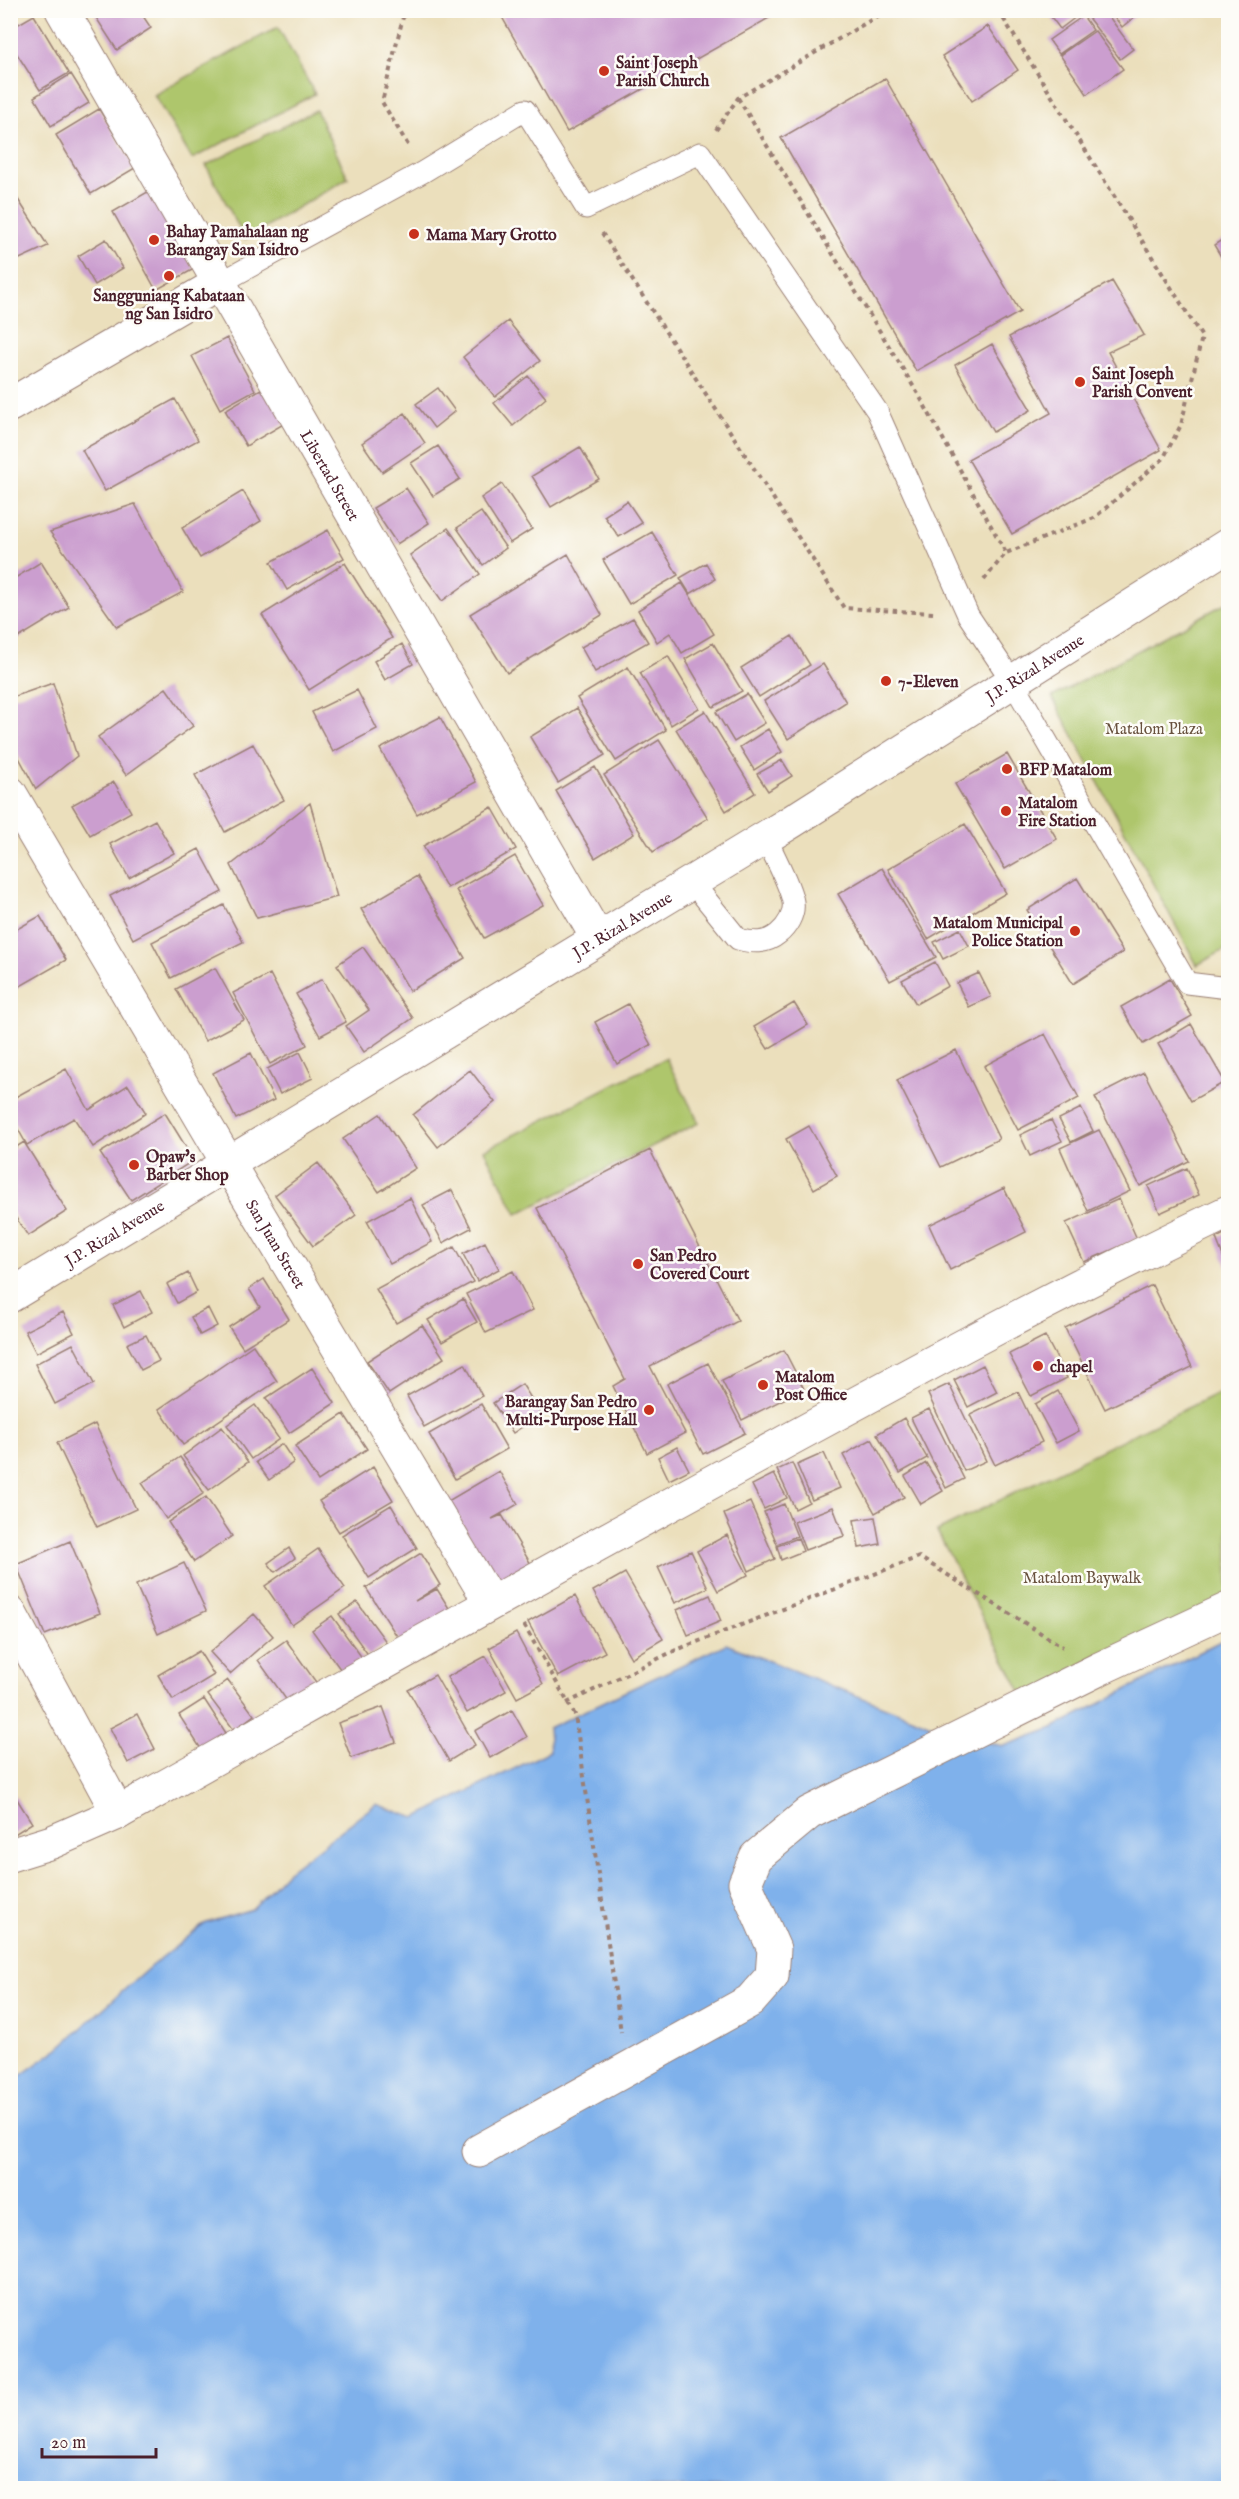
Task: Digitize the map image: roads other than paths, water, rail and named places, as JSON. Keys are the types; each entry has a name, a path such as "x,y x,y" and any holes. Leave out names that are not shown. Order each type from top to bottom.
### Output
{"street":[{"name":"Libertad Street","path":"62,10 598,939"},
{"path":"10,405 220,283"},
{"name":"J.P. Rizal Avenue","path":"10,1296 766,837 1228,545"},
{"name":"San Juan Street","path":"10,793 228,1163 499,1598"},
{"path":"10,1855 52,1842 118,1813 499,1598 881,1390 1149,1249 1228,1212"},
{"path":"479,2151 750,2001 772,1976 774,1949 745,1883 756,1857 809,1812 1099,1669 1228,1609"},
{"path":"10,1613 118,1813"}],"lane":[{"path":"220,283 423,172 525,110 586,208 700,153 877,411 968,615 1012,681 1187,983 1228,988"},
{"path":"692,882 738,939 762,942 773,939 784,930 792,917 793,903 766,837"}],"water":[{"path":"1228,1637 1228,2488 11,2488 10,2083 59,2048 151,1966 206,1923 252,1909 287,1872 376,1804 415,1818 550,1751 548,1728 726,1644 962,1737 1004,1746 1051,1729"}],"place":[{"name":"Saint Joseph Parish Church","path":"604,71"},
{"name":"Mama Mary Grotto","path":"414,234"},
{"name":"Bahay Pamahalaan ng Barangay San Isidro","path":"154,240"},
{"name":"Sangguniang Kabataan ng San Isidro","path":"169,276"},
{"name":"Saint Joseph Parish Convent","path":"1080,382"},
{"name":"7-Eleven","path":"886,681"},
{"name":"BFP Matalom","path":"1007,769"},
{"name":"Matalom Fire Station","path":"1006,811"},
{"name":"Matalom Municipal Police Station","path":"1075,931"},
{"name":"Opaw's Barber Shop","path":"134,1165"},
{"name":"San Pedro Covered Court","path":"638,1264"},
{"name":"chapel","path":"1038,1366"},
{"name":"Matalom Post Office","path":"763,1385"},
{"name":"Barangay San Pedro Multi-Purpose Hall","path":"649,1410"}],"park label":[{"name":"Matalom Plaza","path":"1154,728"},
{"name":"Matalom Baywalk","path":"1082,1577"}]}
